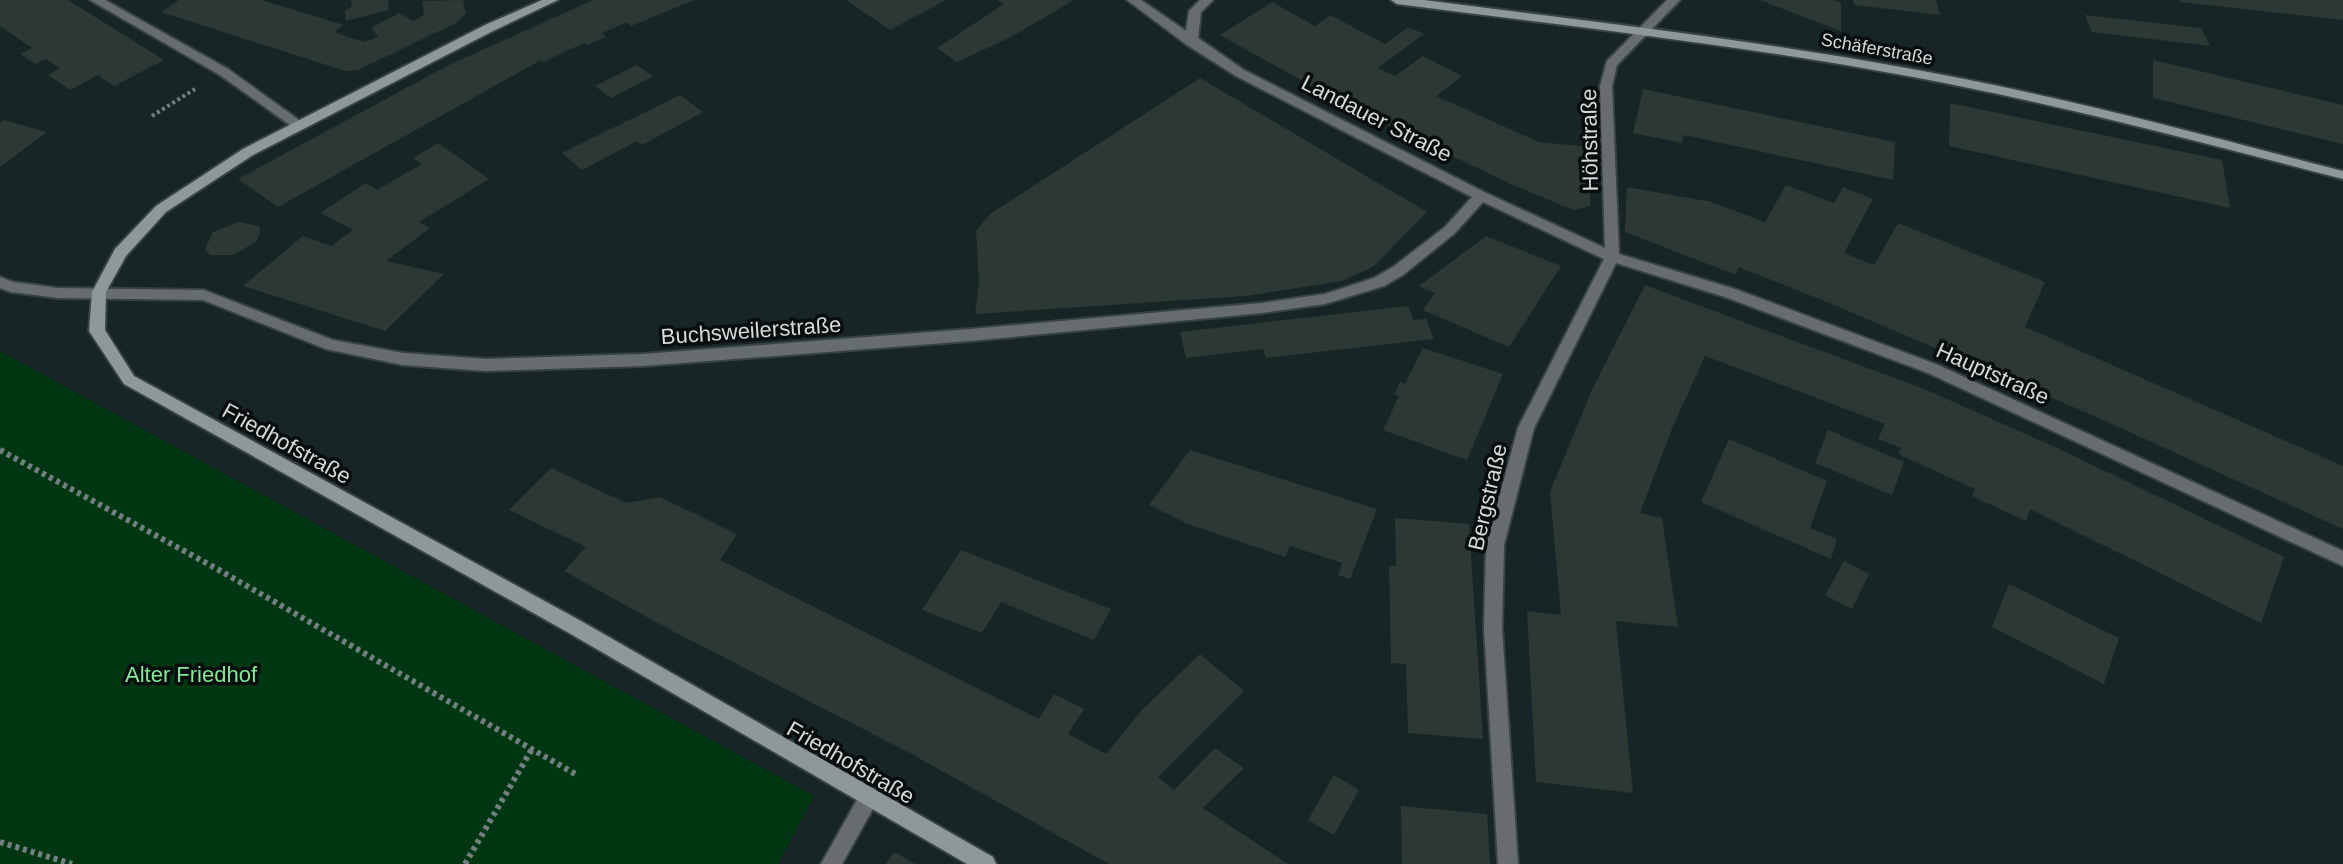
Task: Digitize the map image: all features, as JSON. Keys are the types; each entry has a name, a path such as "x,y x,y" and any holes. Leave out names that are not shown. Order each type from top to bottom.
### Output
{"street":[{"path":"96,0 224,72 299,125"},
{"name":"Friedhofstraße","path":"552,0 489,28 299,125 211,173 161,209 120,253 99,292 97,331 129,380 575,627 986,864"},
{"name":"Landauer Straße","path":"1133,0 1240,73 1481,196 1612,257"},
{"path":"1191,42 1195,11 1207,0"},
{"name":"Schäferstraße","path":"1397,0 1852,62 1979,86 2343,175"},
{"name":"Höhstraße","path":"1612,257 1606,86 1611,64 1639,32 1674,0"},
{"name":"Buchsweilerstraße","path":"0,282 11,287 58,293 204,295 331,345 403,359 486,365 643,360 970,335 1262,308 1325,299 1379,282 1398,271 1450,230 1481,196"},
{"name":"Hauptstraße","path":"1612,257 1730,293 1933,369 2343,559"},
{"name":"Bergstraße","path":"1508,864 1493,628 1495,545 1526,428 1612,257"},
{"path":"831,864 869,798"}],"path":[{"path":"152,116 224,72"},
{"path":"0,450 219,570 577,775"},
{"path":"465,864 532,749"},
{"path":"0,842 72,864"}],"green space":[{"name":"Alter Friedhof","path":"0,351 814,796 778,864 0,864"}],"building":[{"path":"0,0 68,0 164,60 114,86 98,75 70,90 48,75 60,68 46,59 35,64 20,54 32,48 0,26"},
{"path":"179,0 261,0 344,25 334,32 363,42 378,37 371,28 399,13 414,21 424,15 422,1 463,0 466,13 458,22 358,70 345,71 161,12"},
{"path":"351,0 388,0 389,10 346,21 345,11 352,6"},
{"path":"593,0 694,0 631,26 627,22 602,33 606,37 587,45 584,43 543,62 541,60 278,207 238,179 447,66"},
{"path":"846,0 946,0 890,30"},
{"path":"997,0 1074,0 1011,37 957,62 937,48 1004,4"},
{"path":"1760,0 1833,0 1841,3 1841,31"},
{"path":"1853,0 1936,0 1940,15 1854,5"},
{"path":"2343,0 2343,20 2180,2"},
{"path":"1272,2 1315,26 1330,15 1385,44 1409,27 1424,34 1378,68 1395,76 1423,56 1462,76 1436,96 1539,142 1590,147 1590,206 1573,210 1511,184 1355,110 1220,35"},
{"path":"2085,15 2201,28 2210,46 2092,32"},
{"path":"2153,60 2343,105 2343,144 2153,98"},
{"path":"637,65 653,76 611,98 595,86"},
{"path":"1200,78 1427,212 1374,266 1342,281 1246,296 975,314 979,282 976,231 990,214"},
{"path":"1643,89 1895,142 1893,180 1684,135 1682,143 1633,133"},
{"path":"680,95 703,112 642,145 637,141 582,170 562,153"},
{"path":"1950,103 2222,160 2230,208 1949,146"},
{"path":"4,120 47,132 0,167 0,123"},
{"path":"438,143 489,179 419,222 430,228 386,261 444,274 385,331 243,286 303,236 331,246 353,230 320,213 366,183 377,190 422,164 413,158"},
{"path":"1786,185 1834,203 1843,187 1873,199 1844,253 1874,265 1898,223 2045,282 2025,327 2343,466 2343,529 2092,415 1839,307 1739,267 1736,275 1625,232 1627,187 1712,202 1765,222"},
{"path":"239,222 259,226 256,242 233,255 210,255 205,249 213,232"},
{"path":"1486,236 1561,266 1509,347 1423,310 1435,293 1419,286"},
{"path":"1645,285 1929,391 2055,447 2284,557 2261,623 2030,509 2026,521 1972,496 1975,489 1898,454 1901,448 1878,439 1885,424 1705,356 1673,426 1640,513 1662,518 1678,627 1616,621 1633,793 1536,782 1527,611 1561,615 1550,492 1591,392"},
{"path":"1408,306 1414,320 1426,319 1434,339 1266,358 1263,349 1186,358 1180,332"},
{"path":"1423,348 1503,374 1467,460 1383,430 1399,396 1394,395 1400,382 1405,384"},
{"path":"1828,430 1904,462 1892,495 1815,463"},
{"path":"1729,439 1827,481 1810,528 1837,539 1831,559 1701,502"},
{"path":"1190,450 1377,509 1350,579 1338,575 1342,563 1290,546 1285,557 1188,524 1149,505"},
{"path":"551,468 626,503 660,497 737,534 720,560 1039,719 1054,694 1084,709 1068,734 1106,754 1142,710 1200,654 1244,691 1158,777 1174,790 1215,748 1244,768 1203,808 1288,864 1109,864 906,751 663,626 564,571 586,547 509,510"},
{"path":"1395,518 1469,524 1483,739 1408,733 1406,664 1391,663 1389,566 1396,566"},
{"path":"961,550 1111,609 1094,640 1001,602 982,633 922,610"},
{"path":"1844,561 1869,574 1852,609 1825,595"},
{"path":"2009,584 2119,638 2104,684 1992,627"},
{"path":"1334,775 1359,790 1334,835 1308,820"},
{"path":"1401,806 1487,814 1490,864 1402,864"},
{"path":"894,852 916,864 886,864"}]}
